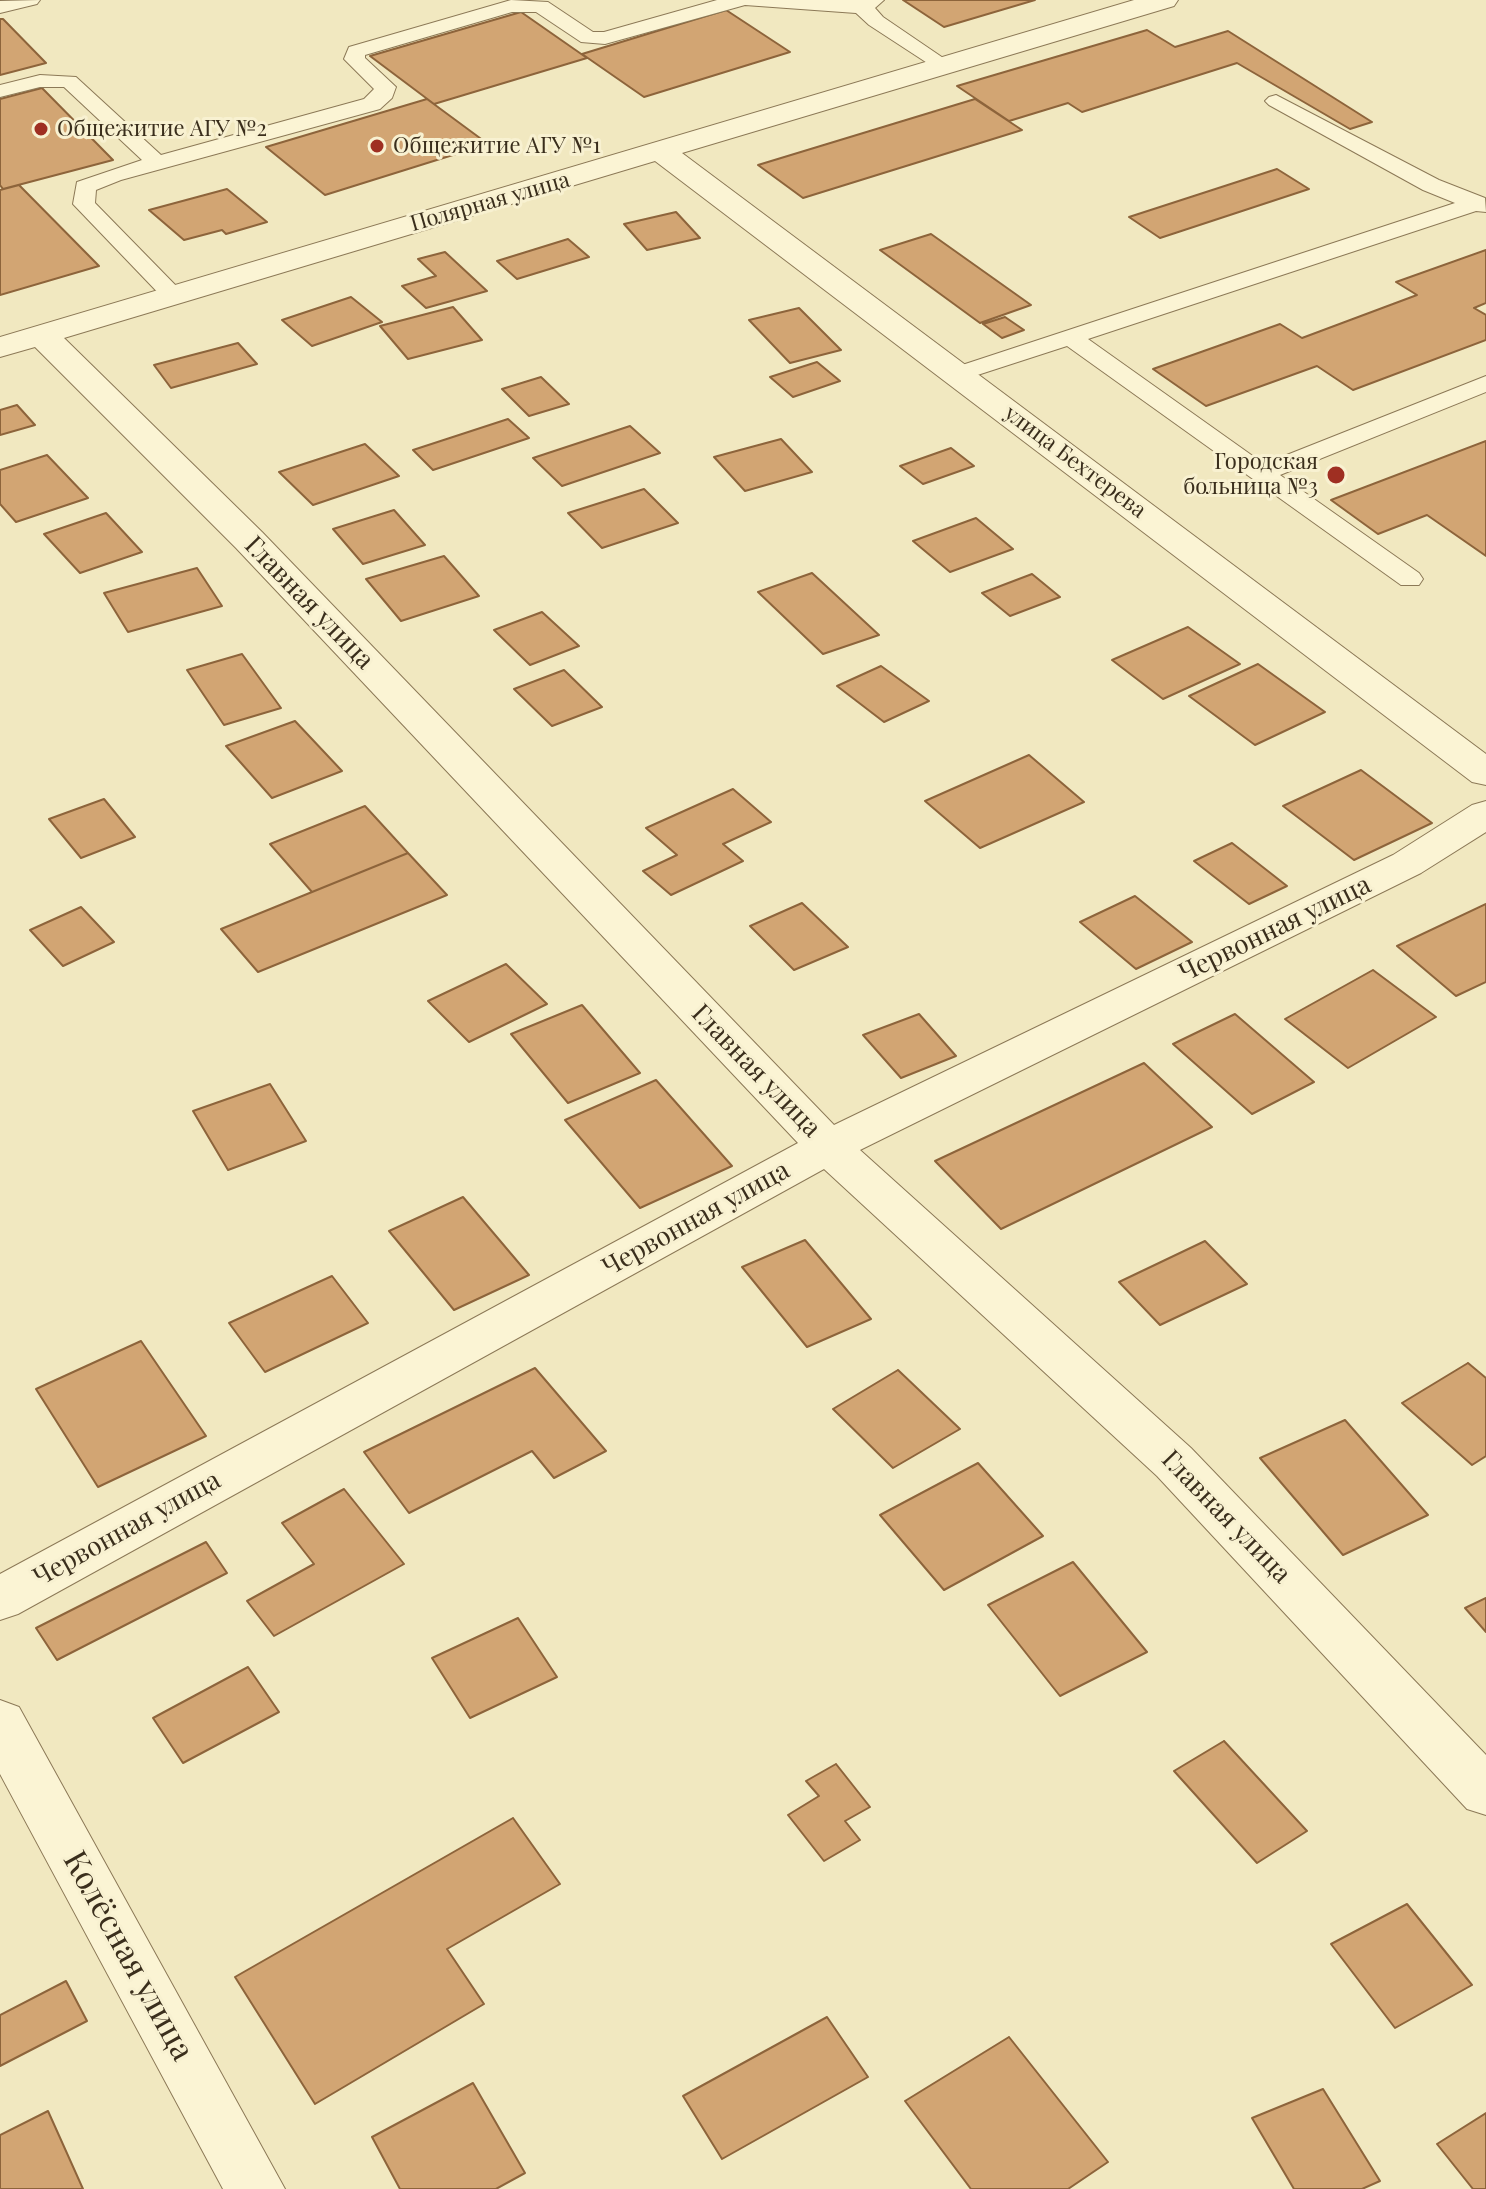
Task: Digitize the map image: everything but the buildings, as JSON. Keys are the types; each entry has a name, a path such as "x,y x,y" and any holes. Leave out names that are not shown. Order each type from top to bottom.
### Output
{"street":[{"name":"Полярная улица","path":"0,347 1164,0"},
{"name":"улица Бехтерева","path":"662,152 1486,773"},
{"name":"Главная улица","path":"42,335 249,540 828,1147 1174,1462 1486,1792"},
{"name":"Червонная улица","path":"0,1599 828,1147 1407,864 1486,814"},
{"name":"Колёсная улица","path":"0,1723 255,2189"}],"lane":[{"path":"0,7 30,0"},
{"path":"174,296 84,204 85,187 157,163 372,104 385,94 385,87 354,59 356,51 511,6 541,6 588,38 605,38 739,0"},
{"path":"750,0 868,4 876,21 945,66"},
{"path":"0,91 40,81 69,81 157,163"},
{"path":"1276,101 1431,185 1482,205"},
{"path":"959,374 1482,205"},
{"path":"1070,337 1410,579"},
{"path":"1261,474 1486,383"}],"place":[{"name":"Общежитие АГУ №2","path":"41,129"},
{"name":"Общежитие АГУ №1","path":"377,146"},
{"name":"Городская больница №3","path":"1336,475"}]}
